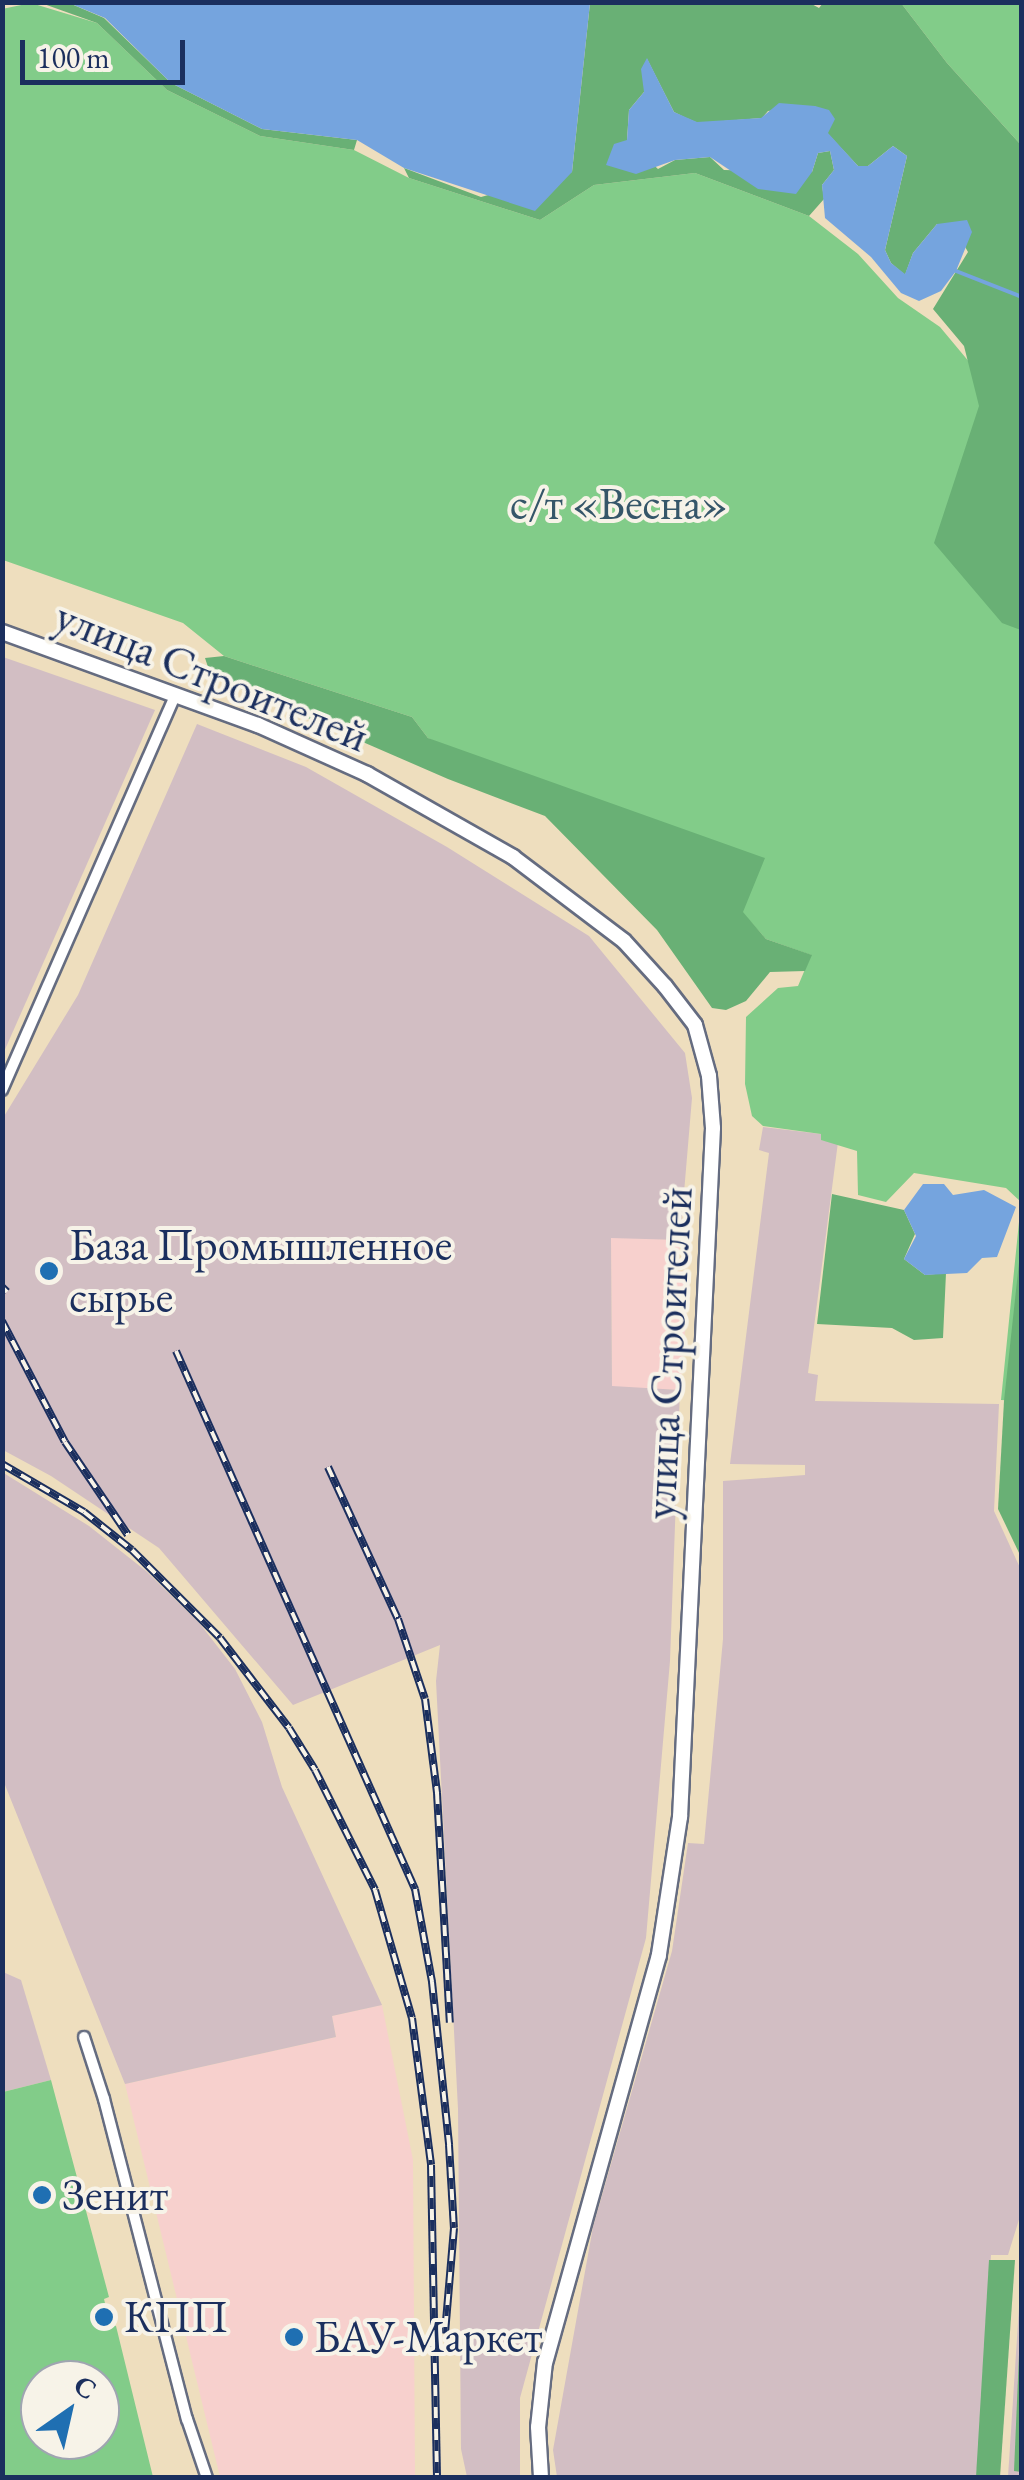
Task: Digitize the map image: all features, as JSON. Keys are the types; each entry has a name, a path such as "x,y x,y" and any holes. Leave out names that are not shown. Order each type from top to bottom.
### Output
{"main road":[{"name":"улица Строителей","path":"2,632 175,695 367,774 513,857 624,942 665,986 694,1026 710,1076 712,1167 680,1817 659,1955 545,2362 538,2427 541,2478"}],"street":[{"path":"2,1090 175,695"},
{"path":"84,2037 104,2098 187,2419 207,2478"}],"shaded area":[{"path":"2,657 155,710 3,1054"},
{"path":"197,724 306,767 447,847 589,936 685,1053 692,1098 680,1240 611,1238 612,1386 680,1390 670,1661 646,1938 520,2398 520,2477 467,2477 461,2449 458,2109 436,1681 440,1645 293,1705 159,1548 51,1476 3,1450 3,1118 78,995"},
{"path":"763,1127 821,1134 821,1140 838,1142 808,1373 818,1375 815,1401 999,1404 994,1511 1021,1570 1021,2213 1008,2255 991,2255 977,2477 557,2477 553,2450 593,2227 672,1951 688,1843 704,1844 723,1639 723,1481 805,1475 805,1465 730,1464 769,1153 759,1150"},
{"path":"611,1237 680,1240 678,1271 690,1272 680,1390 612,1387"},
{"path":"2,1472 89,1526 146,1571 200,1624 235,1669 262,1722 282,1787 382,2005 332,2016 336,2037 125,2084 3,1780"},
{"path":"3,1972 21,1980 51,2080 3,2092"},
{"path":"382,2005 413,2160 415,2477 220,2477 125,2084 336,2037 332,2016"},
{"path":"1021,2276 1021,2477 1008,2477"}],"green space":[{"path":"808,2 819,8 823,3 901,3 947,63 1021,145 1021,630 1002,623 934,543 979,406 964,346 933,309 968,252 952,224 937,224 913,253 905,275 891,263 885,250 907,156 893,146 868,166 858,166 827,133 815,106 768,111 762,118 698,123 674,112 647,59 644,92 629,110 627,140 658,169 675,160 710,157 724,170 812,172 818,153 830,151 834,170 822,185 824,199 809,216 695,173 594,185 540,220 409,178 404,168 481,197 572,172 590,3"},
{"name":"с/т «Весна»","path":"31,3 97,23 167,90 260,136 354,150 409,178 540,220 594,185 695,173 809,216 858,254 898,298 940,327 1021,424 1021,1202 1006,1188 914,1173 886,1202 858,1195 857,1151 821,1140 821,1134 763,1126 752,1116 745,1084 746,1017 778,988 798,986 811,955 766,939 742,912 428,738 412,717 224,656 183,623 3,560 2,9"},
{"path":"41,3 69,3 104,18 171,83 262,129 357,140 354,150 260,136 167,90 97,23"},
{"path":"901,3 1021,3 1021,145 947,63"},
{"path":"224,656 412,717 428,738 765,858 743,912 766,939 812,955 805,971 770,972 746,1001 726,1010 712,1008 657,930 545,816 448,779 211,676 205,658"},
{"path":"832,1194 904,1210 915,1234 904,1259 925,1275 946,1273 943,1338 914,1340 892,1328 817,1324"},
{"path":"1021,1202 1021,1401 1001,1400"},
{"path":"1021,1244 1021,1557 998,1509 1004,1401"},
{"name":"Зенит","path":"51,2080 109,2297 104,2299 110,2324 116,2326 153,2477 3,2477 3,2092"},
{"path":"989,2260 1015,2260 1000,2477 976,2477"},
{"path":"1021,2308 1022,2472 1014,2471"}],"water":[{"path":"69,3 590,3 572,172 535,211 404,168 357,140 262,129 171,83 105,18"},
{"path":"647,58 674,112 697,122 761,118 779,103 815,106 829,110 835,119 828,133 858,166 868,166 893,146 907,156 885,250 891,263 905,274 913,253 937,224 967,220 972,232 956,271 941,291 919,301 901,293 871,257 825,218 822,185 834,170 830,151 818,153 812,172 796,194 758,189 710,157 675,160 636,174 606,165 614,144 627,140 629,110 644,92 641,69"},
{"path":"923,1184 944,1184 953,1195 984,1190 1016,1207 997,1257 982,1258 967,1273 925,1275 904,1259 916,1236 904,1210"}],"waterway":[{"path":"956,271 1022,297"}],"railway":[{"path":"2,1287 7,1292"},
{"path":"2,1321 65,1442 128,1535"},
{"path":"176,1351 415,1889 432,1982 449,2145 454,2228 445,2334"},
{"path":"2,1464 84,1512 132,1550 220,1638 289,1728 315,1770 375,1890 412,2018 431,2165 437,2478"},
{"path":"328,1467 398,1619 425,1699 437,1793 450,2023"}],"place":[{"name":"База Промышленное сырье","path":"49,1271"},
{"name":"Зенит","path":"42,2195"},
{"name":"КПП","path":"104,2317"},
{"name":"БАУ-Маркет","path":"294,2337"}]}
